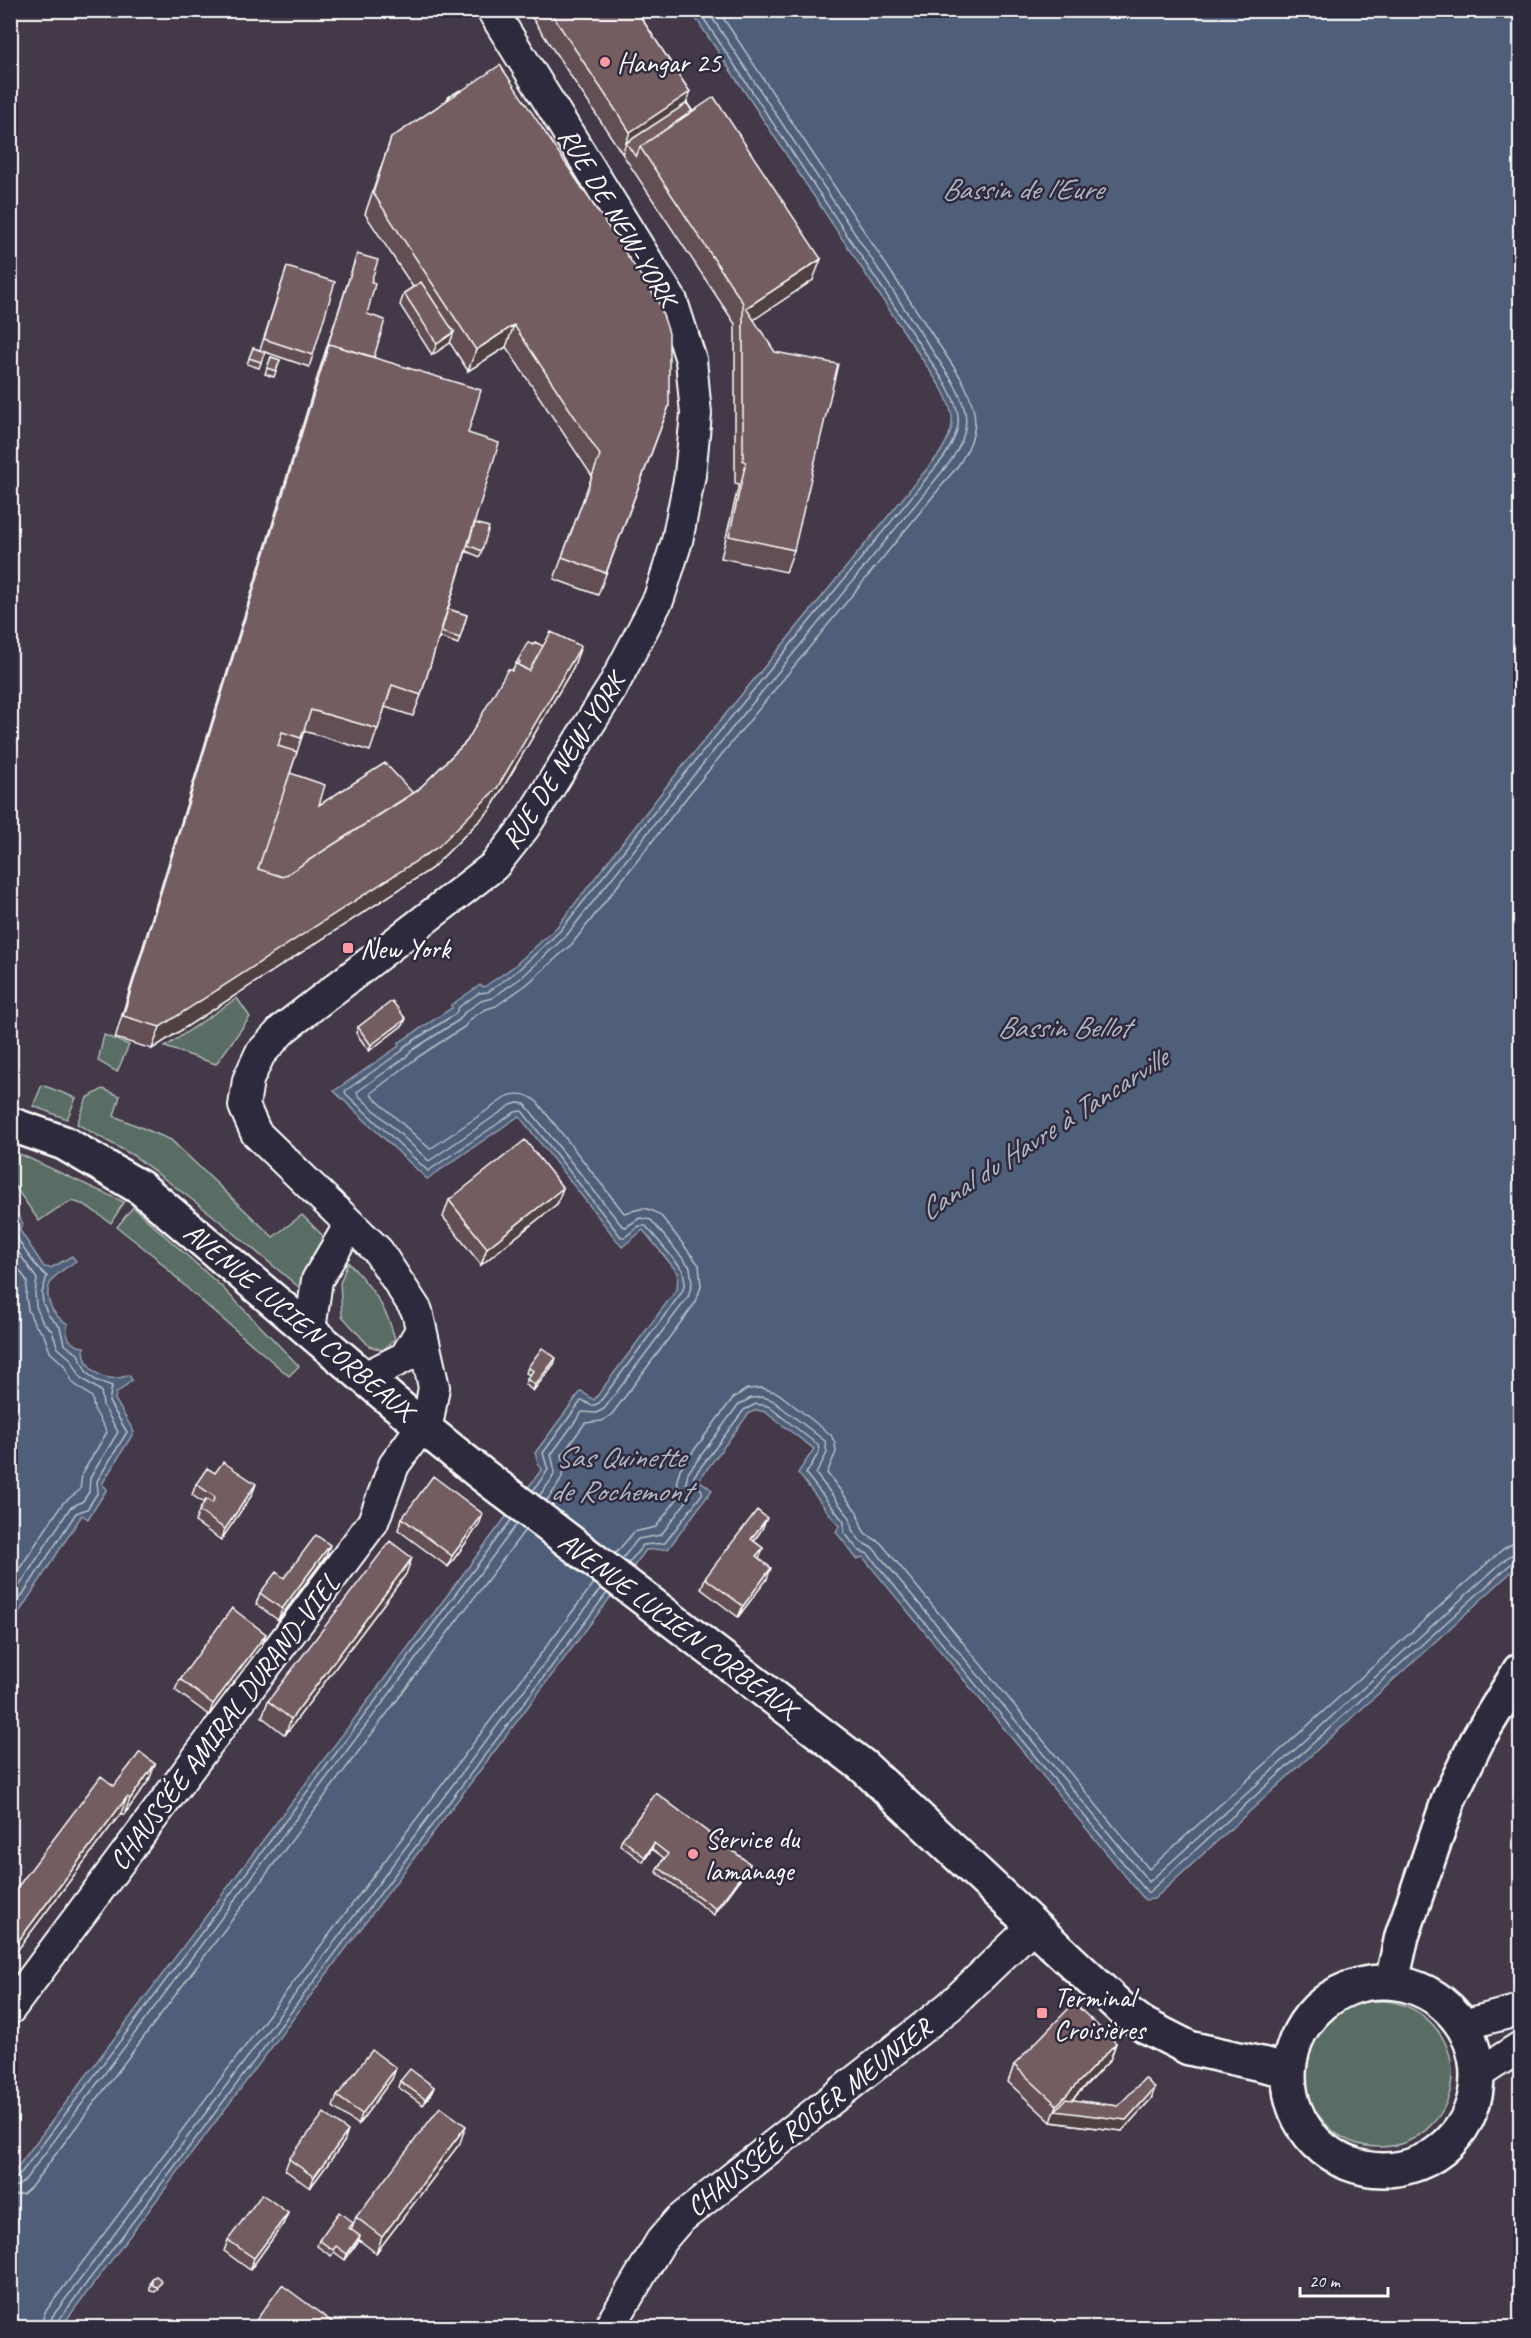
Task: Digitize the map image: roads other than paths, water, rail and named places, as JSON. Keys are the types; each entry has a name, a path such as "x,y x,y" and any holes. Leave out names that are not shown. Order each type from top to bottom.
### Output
{"main road":[{"name":"AVENUE LUCIEN CORBEAUX","path":"10,1124 64,1143 141,1188 423,1426 511,1497 863,1766 1122,2009 1144,2025 1189,2048 1288,2070"},
{"path":"1392,1981 1402,1936 1450,1796 1479,1737 1521,1670"},
{"path":"1392,1981 1413,1985 1433,1995 1450,2008 1463,2025 1474,2048 1478,2074 1476,2095 1469,2116 1458,2134 1442,2150 1424,2161 1404,2168 1383,2170 1362,2168 1338,2159 1316,2143 1300,2122 1291,2097 1288,2070 1295,2040 1311,2014 1334,1995 1362,1983 1392,1981"}],"street":[{"name":"RUE DE NEW-YORK","path":"423,1426 429,1416 434,1387 417,1311 378,1251 256,1133 244,1106 248,1080 260,1054 283,1029 494,866 524,828 612,688 659,598 677,541 690,475 696,414 691,360 672,301 492,10"},
{"path":"310,1330 317,1280 350,1224"},
{"path":"365,1377 405,1357 421,1330"},
{"name":"CHAUSSÉE AMIRAL DURAND-VIEL","path":"10,2009 373,1522 394,1465 423,1426"},
{"name":"CHAUSSÉE ROGER MEUNIER","path":"609,2328 661,2241 679,2220 950,2006 1033,1926"},
{"path":"1463,2025 1521,2010"},
{"path":"1478,2074 1521,2047"}],"water":[{"name":"Bassin Bellot","path":"691,11 1520,11 1520,1564 1154,1899 1145,1900 863,1557 857,1559 836,1532 839,1526 798,1473 814,1449 765,1412 757,1410 749,1413 699,1480 712,1490 668,1549 646,1550 61,2327 11,2327 10,2177 542,1469 535,1453 581,1391 594,1400 677,1289 678,1273 643,1230 622,1247 519,1116 427,1179 334,1091 399,1046 398,1043 452,1008 451,1005 480,985 484,987 513,967 556,928 669,783 940,453 949,436 952,414 942,389"},
{"path":"11,1203 23,1224 19,1229 44,1267 51,1268 72,1256 76,1261 53,1279 48,1292 50,1304 57,1316 68,1324 67,1333 70,1340 75,1345 84,1347 85,1356 92,1370 105,1377 129,1375 132,1380 116,1394 115,1399 134,1432 102,1484 107,1489 88,1519 82,1515 11,1625"}],"place":[{"name":"Hangar 25","path":"605,62"},
{"name":"New York","path":"348,948"},
{"name":"Service du lamanage","path":"693,1854"},
{"name":"Terminal Croisières","path":"1042,2013"}],"water label":[{"name":"Bassin de l'Eure","path":"1022,189"},
{"name":"Canal du Havre à Tancarville","path":"1043,1134"},
{"name":"Sas Quinette de Rochemont","path":"620,1474"}]}
